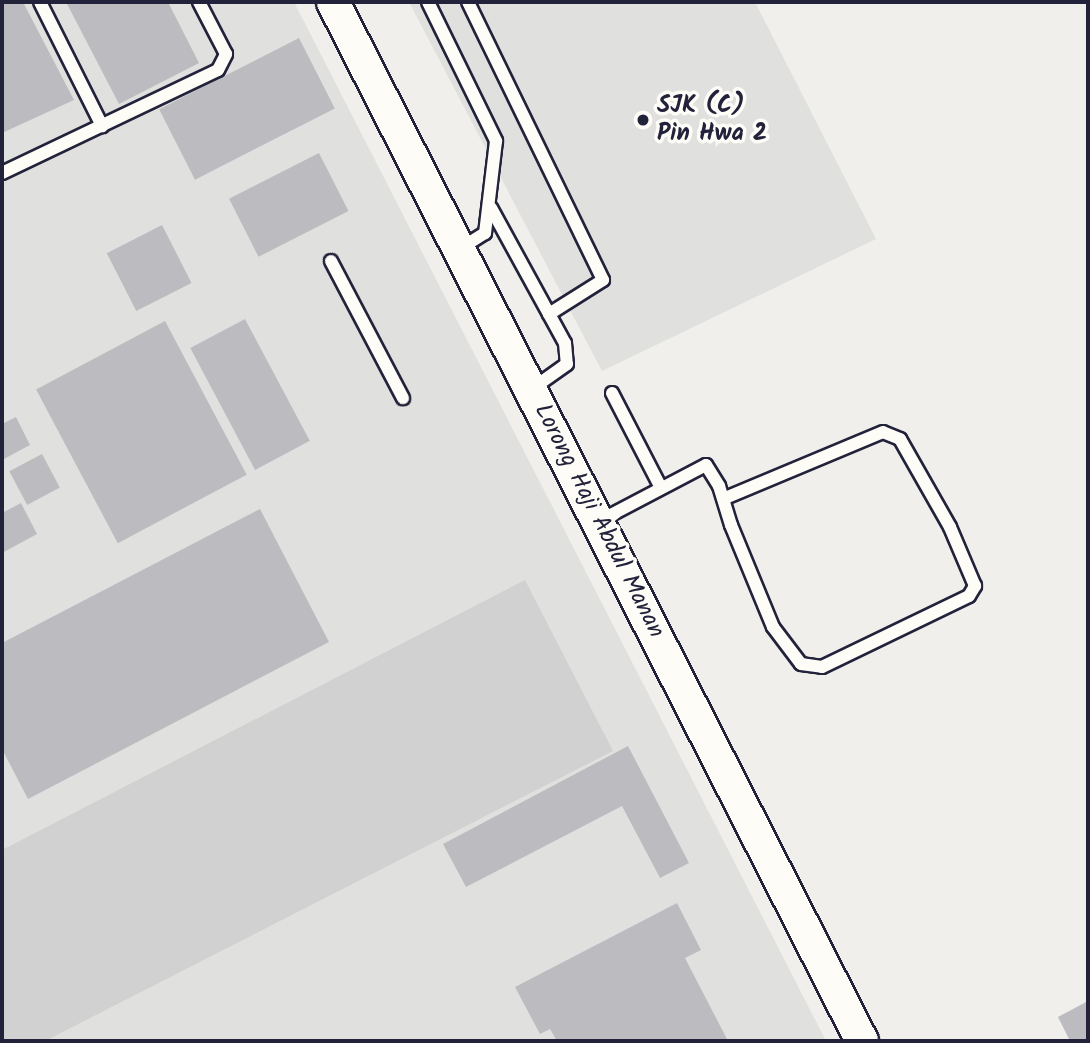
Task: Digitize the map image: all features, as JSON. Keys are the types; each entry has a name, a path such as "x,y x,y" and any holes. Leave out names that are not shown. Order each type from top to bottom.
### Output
{"street":[{"name":"Lorong Haji Abdul Manan","path":"333,2 461,248 862,1041"}],"lane":[{"path":"40,2 102,125"},
{"path":"2,173 225,63 226,54 199,2"},
{"path":"428,2 496,141 491,208 485,233 461,248"},
{"path":"468,2 603,280 549,314"},
{"path":"491,208 565,343 567,364 532,389"},
{"path":"331,261 403,398"},
{"path":"612,393 660,486"},
{"path":"605,533 605,518 660,486 706,465 723,499 773,627 802,664 822,667 969,596 975,586 950,527 900,439 883,432 723,499"}],"shaded area":[{"path":"2,2 294,2 826,1041 2,1041"},
{"name":"SJK (C) Pin Hwa 2","path":"409,2 755,2 876,239 602,371"},
{"path":"525,580 613,751 45,1041 2,1041 2,850"}],"building":[{"path":"8,2 23,2 74,100 2,133 2,5"},
{"path":"66,2 168,2 199,63 119,104"},
{"path":"299,38 335,108 195,180 159,109"},
{"path":"319,153 349,211 259,257 229,199"},
{"path":"162,225 192,283 136,311 107,253"},
{"path":"245,319 310,441 255,470 190,348"},
{"path":"165,321 247,475 118,543 36,390"},
{"path":"16,417 30,445 2,460 2,424"},
{"path":"42,454 60,488 27,505 9,471"},
{"path":"21,503 37,534 2,553 2,513"},
{"path":"260,509 329,642 28,799 2,749 2,643"},
{"path":"628,746 689,863 660,878 622,806 466,887 443,844"},
{"path":"677,903 701,950 685,958 728,1041 557,1041 550,1029 540,1034 515,987"},
{"path":"1088,1001 1088,1041 1070,1041 1058,1017"}],"place":[{"name":"SJK (C) Pin Hwa 2","path":"643,120"}]}
